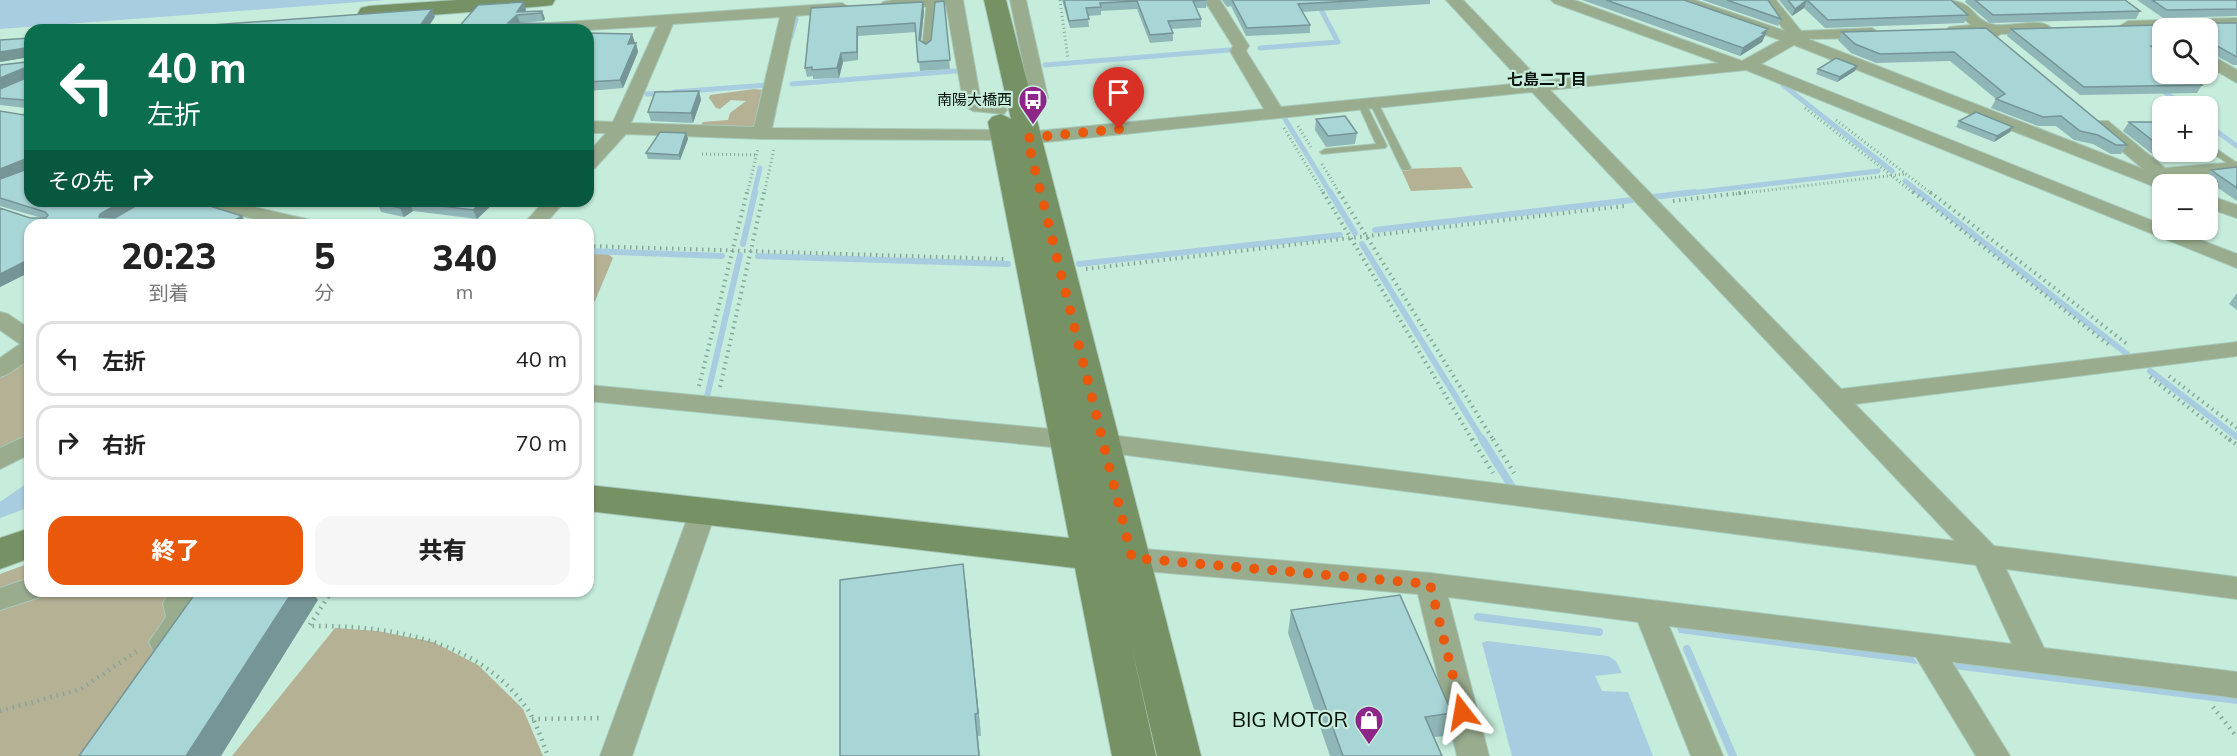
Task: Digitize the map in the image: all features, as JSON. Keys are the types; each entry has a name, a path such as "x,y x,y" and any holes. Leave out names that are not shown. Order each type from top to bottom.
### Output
{"street":[{"path":"343,15 544,0"},
{"path":"1212,0 1241,46 1249,50 1282,113"},
{"path":"1454,0 1985,555 2034,659"},
{"path":"1559,0 1745,65 2237,262"},
{"path":"1680,0 1793,39 2152,176"},
{"path":"1768,0 1793,29 1793,39"},
{"path":"1950,0 2005,44"},
{"path":"594,25 930,2 981,1"},
{"path":"973,106 981,1"},
{"path":"981,1 1060,272 1179,756"},
{"path":"981,1 1017,124 1029,260 1134,756"},
{"path":"2132,6 2152,20"},
{"path":"770,134 789,12"},
{"path":"594,157 619,130 667,20"},
{"path":"2218,24 2237,23"},
{"path":"2116,27 2152,27"},
{"path":"1939,31 2062,28"},
{"path":"594,128 770,134 1282,113 1745,65 1793,39 1808,34 1892,32"},
{"path":"2218,65 2237,78"},
{"path":"973,106 1017,124"},
{"path":"973,106 1017,124"},
{"path":"2086,112 2152,174"},
{"path":"2182,174 2237,168"},
{"path":"2218,205 2237,212"},
{"path":"228,207 281,219"},
{"path":"538,219 550,207"},
{"path":"0,320 24,336"},
{"path":"1836,398 2237,349"},
{"path":"0,369 24,352"},
{"path":"594,394 1103,444 2237,588"},
{"path":"0,460 24,446"},
{"path":"594,499 1090,555 1430,584 1924,644 2237,685"},
{"path":"616,756 703,511"},
{"path":"0,554 24,544"},
{"path":"1430,584 1473,756"},
{"path":"0,598 24,591"},
{"path":"146,655 181,619 178,603 182,597"},
{"path":"1648,610 1707,756"},
{"path":"1924,644 1994,756"}],"lane":[{"path":"926,49 930,2"},
{"path":"1322,156 1382,146 1368,104"},
{"path":"1368,104 1406,168"},
{"path":"2218,154 2237,168"}],"path":[{"path":"1060,0 1068,59"},
{"path":"1799,103 1890,175 2141,362 2237,429"},
{"path":"1282,113 1313,150"},
{"path":"1282,113 1349,237 1517,495"},
{"path":"1830,116 2141,362 2237,446"},
{"path":"706,404 733,250 756,155 770,134"},
{"path":"706,404 751,250 770,134"},
{"path":"702,154 756,155"},
{"path":"1322,156 1517,495"},
{"path":"1060,272 1904,174"},
{"path":"594,246 1029,260"},
{"path":"328,597 309,626 381,628 434,640 480,662 526,706 548,756"},
{"path":"0,711 81,689 146,655"},
{"path":"2210,703 2237,737"},
{"path":"532,719 629,718"}],"shaded area":[{"path":"754,89 764,90 752,128 701,125 703,122 728,120 730,113 746,101 731,100 720,109 716,108 709,98 710,95"},
{"path":"1461,167 1473,188 1411,191 1401,169"},
{"path":"594,254 608,254 613,258 595,301"},
{"path":"22,360 24,361 24,437 0,451 0,376"},
{"path":"24,565 24,597 212,597 97,756 0,756 0,574"},
{"path":"335,628 378,631 433,642 478,665 523,709 543,756 232,756"}],"water":[{"path":"0,0 386,0 67,24 24,24 24,27 0,29"},
{"path":"24,485 24,509 0,518 0,502"},
{"path":"1676,626 1912,655 1918,664 1679,633"},
{"path":"1487,641 1608,656 1616,661 1622,673 1595,676 1602,691 1628,692 1653,756 1512,756 1482,643"},
{"path":"1956,660 2237,696 2237,704 1954,669"}],"building":[{"path":"1064,0 1207,0 1193,1 1201,19 1168,21 1173,33 1150,35 1137,1 1100,3 1101,7 1086,8 1089,19 1069,21"},
{"path":"1232,0 1368,0 1298,4 1310,25 1247,28"},
{"path":"1606,0 1684,0 1768,29 1762,33 1765,34 1743,48"},
{"path":"1727,0 1768,0 1781,19"},
{"path":"1788,0 1807,0 1795,9"},
{"path":"1807,0 1951,0 1968,15 1828,20"},
{"path":"1975,0 2125,0 2140,11 1993,15"},
{"path":"2152,0 2237,0 2237,9 2167,10"},
{"path":"944,1 950,60 918,62 915,23 857,27 857,52 841,53 837,68 812,70 812,67 805,68 811,8 923,2 919,40 926,44 931,40 935,2"},
{"path":"524,2 517,12 542,11 541,13 517,15 508,23 577,24 461,24 478,5"},
{"path":"432,9 421,24 225,24"},
{"path":"2218,23 2237,23 2237,57 2218,46"},
{"path":"2152,25 2152,84 2202,85 2084,87 2011,29"},
{"path":"1986,28 2127,145 2116,145 2098,135 2080,131 2061,116 2043,117 1996,99 2005,94 1954,52 1880,54 1855,44 1842,32"},
{"path":"594,33 632,34 628,44 636,43 620,80 594,82"},
{"path":"24,38 24,48 0,52 0,40"},
{"path":"1836,58 1857,66 1840,77 1818,69"},
{"path":"24,62 24,68 0,78 0,65"},
{"path":"24,79 24,100 0,98 0,89"},
{"path":"699,91 691,113 648,112 655,92"},
{"path":"0,111 24,115 24,159 0,169"},
{"path":"1976,112 2013,127 1997,136 1959,121"},
{"path":"1345,116 1357,133 1328,136 1316,119"},
{"path":"2129,122 2152,122 2152,140"},
{"path":"660,132 686,133 679,155 646,153"},
{"path":"2237,167 2237,188 2218,174 2211,170"},
{"path":"24,170 24,205 0,198 0,179"},
{"path":"29,207 112,207 100,214 99,217 115,218 134,207 213,207 242,216 237,219 24,219 24,262 0,274 0,208 30,218 46,218 48,215"},
{"path":"449,207 476,207 473,210"},
{"path":"963,564 978,713 975,714 979,756 840,756 840,580"},
{"path":"1400,595 1452,713 1425,717 1442,756 1343,756 1291,610"},
{"path":"193,597 289,597 186,756 79,756"}],"waterway":[{"path":"1260,48 1338,42 1316,0"},
{"path":"791,37 796,19"},
{"path":"1045,65 1229,50"},
{"path":"792,84 956,71"},
{"path":"674,92 766,85"},
{"path":"1783,85 1892,171"},
{"path":"2159,88 2170,96"},
{"path":"647,94 663,93"},
{"path":"1285,119 1331,194"},
{"path":"2218,132 2237,146"},
{"path":"754,194 760,168"},
{"path":"1682,194 1878,171"},
{"path":"1905,181 1921,194"},
{"path":"743,244 755,192"},
{"path":"1330,192 1355,233"},
{"path":"1653,197 1695,192"},
{"path":"1919,192 2127,354"},
{"path":"1375,230 1632,200"},
{"path":"1079,264 1340,235"},
{"path":"1362,244 1483,441"},
{"path":"594,251 722,256"},
{"path":"707,397 740,255"},
{"path":"758,256 1008,264"},
{"path":"2150,371 2237,437"},
{"path":"1482,439 1512,487"},
{"path":"1478,617 1599,632"},
{"path":"1687,649 1733,756"}],"place":[{"name":"南陽大橋西","path":"1033,126"},
{"name":"BIG MOTOR","path":"1369,746"}],"district":[{"name":"七島二丁目","path":"1547,79"}],"route":[{"path":"1119,129 1027,138 1132,558 1430,584 1462,712"}]}
